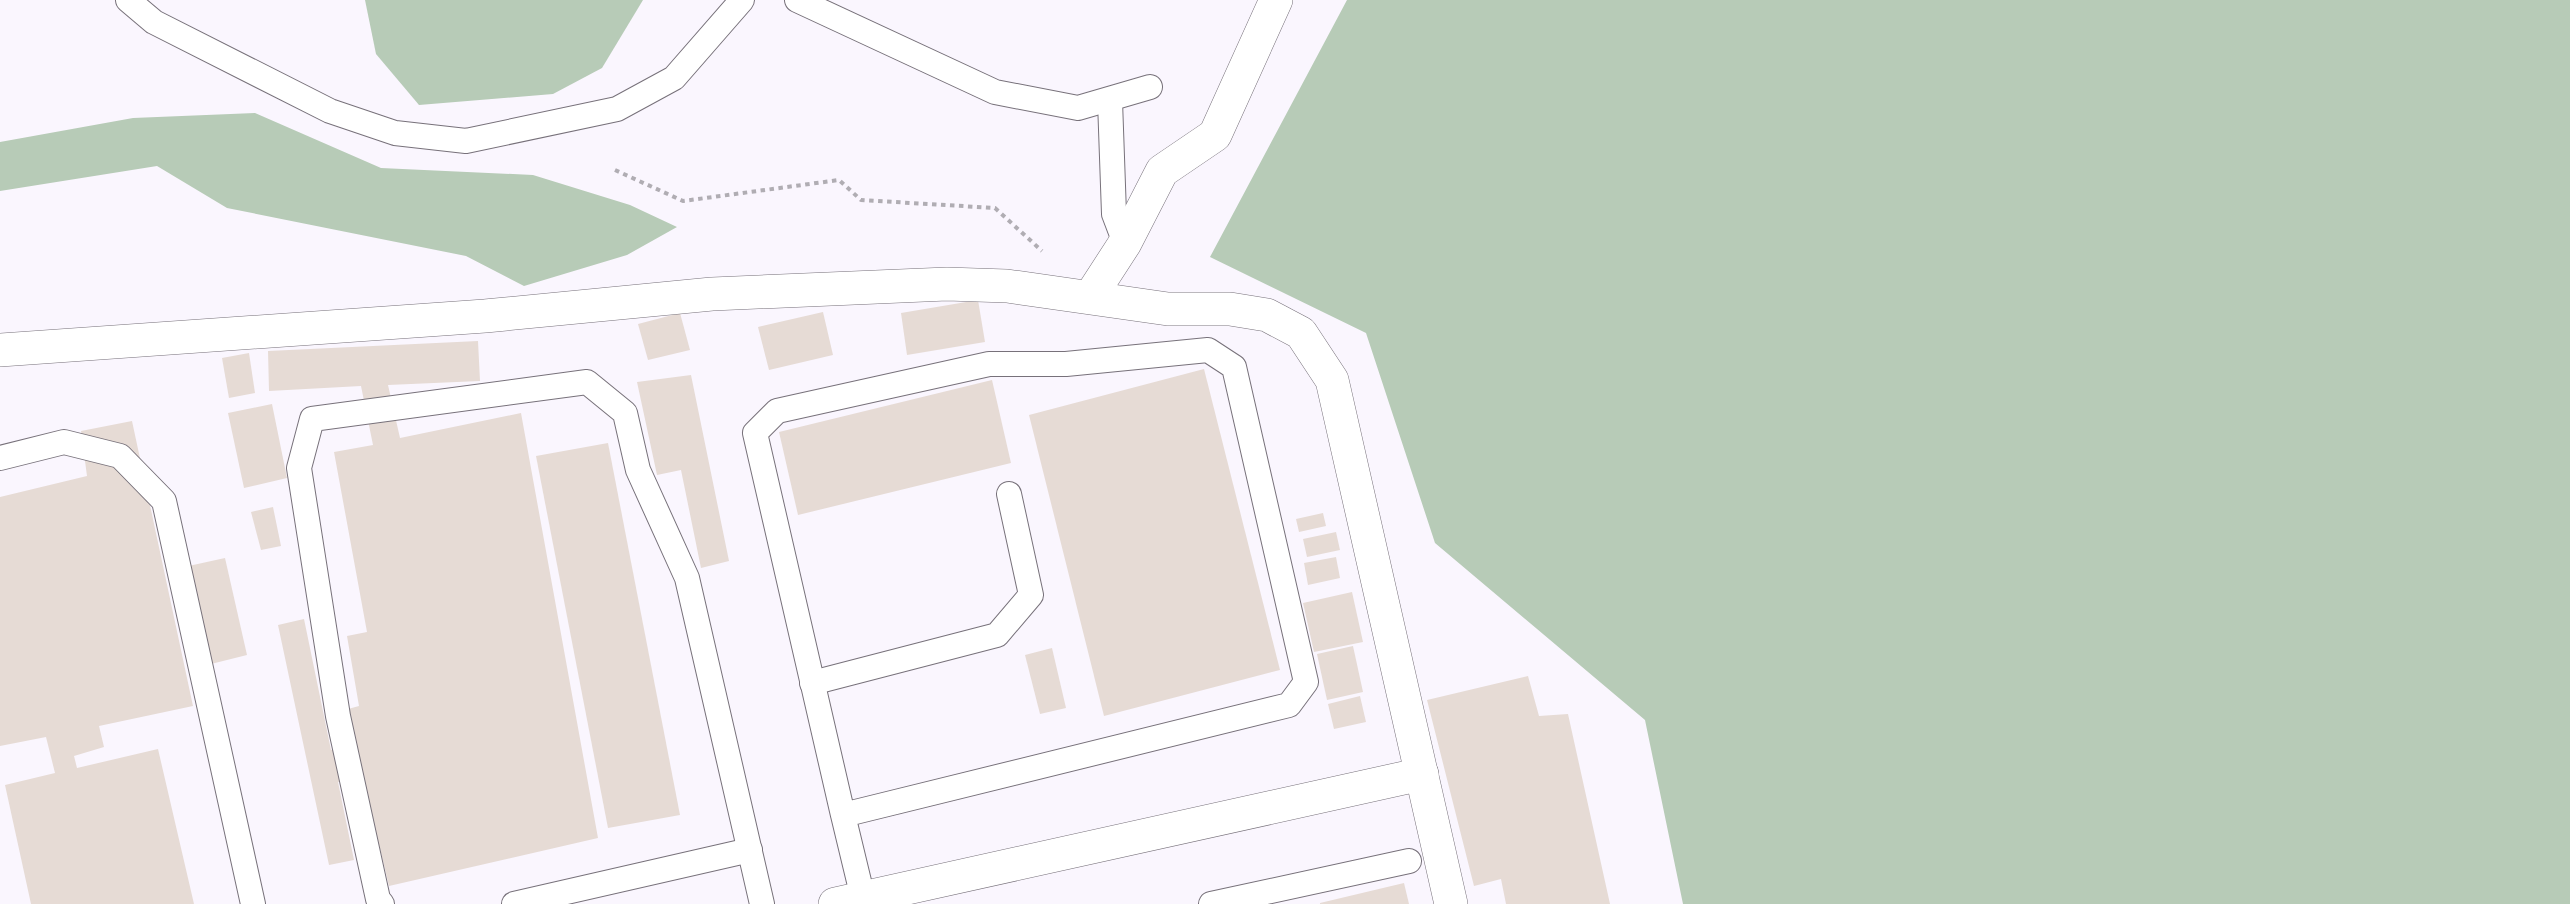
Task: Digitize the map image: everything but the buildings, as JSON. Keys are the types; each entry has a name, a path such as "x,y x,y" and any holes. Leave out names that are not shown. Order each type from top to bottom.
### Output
{"street":[{"path":"1090,297 1125,243 1162,171 1215,135 1276,0"},
{"path":"0,350 485,316 712,294 947,284 1007,286 1168,309 1230,309 1268,315 1301,333 1332,380 1451,904"},
{"path":"849,901 1422,774"}],"lane":[{"path":"128,0 153,22 330,111 395,133 466,141 616,109 674,78 742,0"},
{"path":"797,0 994,92 1078,108 1150,87"},
{"path":"1110,100 1114,214 1125,243"},
{"path":"843,814 1289,705 1306,682 1234,367 1208,350 1066,364 989,364 777,411 755,433 843,814 849,901"},
{"path":"382,904 378,899 338,716 299,468 312,419 586,382 625,413 638,470 687,578 762,904"},
{"path":"0,458 64,442 120,456 164,501 253,904"},
{"path":"812,683 997,634 1031,595 1009,494"},
{"path":"514,904 750,850"},
{"path":"1211,904 1409,861"}],"path":[{"path":"615,170 683,201 839,180 861,200 996,208 1047,256"}],"green space":[{"path":"365,0 643,0 602,68 553,94 419,105 376,54"},
{"path":"1347,0 2570,0 2570,904 1683,904 1645,720 1435,543 1366,333 1210,257"},
{"path":"255,113 381,168 533,175 630,205 677,227 627,255 524,286 466,256 227,208 157,166 0,191 0,142 133,118"}]}
